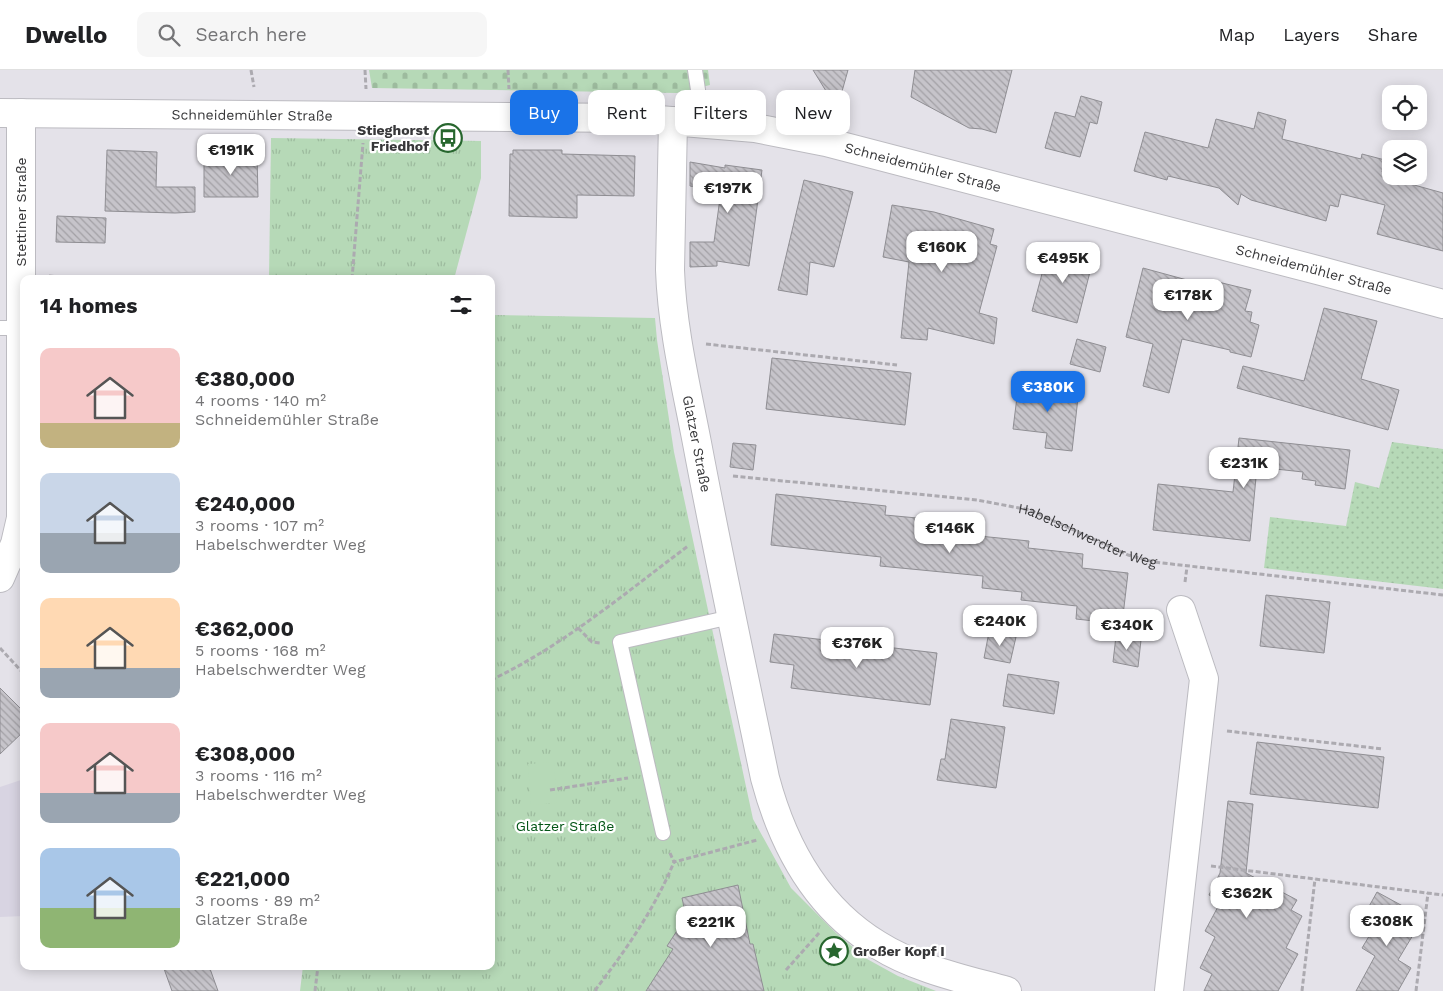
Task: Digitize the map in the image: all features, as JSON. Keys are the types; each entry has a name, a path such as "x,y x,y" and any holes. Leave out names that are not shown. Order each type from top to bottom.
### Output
{"street":[{"name":"Schneidemühler Straße","path":"10,113 635,118 673,121"},
{"name":"Stettiner Straße","path":"10,113 10,328 20,358"},
{"name":"Glatzer Straße","path":"673,121 670,270 678,341 731,617 765,778 773,807 783,833 801,868 823,898 856,930 879,946 911,961 942,973 1007,991"},
{"name":"Schneidemühler Straße","path":"766,130 826,142 1443,304"},
{"name":"Stettiner Straße","path":"0,578 15,544 20,522"},
{"path":"1169,991 1204,680 1181,610"}],"lane":[{"path":"695,70 698,90"},
{"path":"663,833 620,642 731,617"}],"path":[{"path":"352,275 365,115"},
{"path":"678,341 897,364"},
{"name":"Habelschwerdter Weg","path":"702,473 977,500 1030,510 1128,555 1154,562 1443,595"},
{"path":"495,678 509,672 578,628 713,528"},
{"path":"1332,576 1332,582"},
{"path":"0,648 20,670"},
{"path":"1198,728 1382,749"},
{"path":"550,790 650,775"},
{"path":"596,991 626,950 668,878 674,862 663,833"},
{"path":"674,862 783,833"},
{"path":"1184,863 1443,895"},
{"path":"1302,991 1315,879"},
{"path":"1416,991 1428,893"},
{"path":"786,970 837,912"},
{"path":"315,991 318,970"}],"shaded area":[{"path":"20,780 20,916 0,917 0,787"}],"green space":[{"path":"369,70 708,70 710,85 689,90 675,90 675,93 665,93 665,90 588,90 588,92 372,88"},
{"path":"271,138 481,141 481,178 455,275 269,275"},
{"path":"495,315 655,318 674,452 753,819 791,888 836,933 867,959 898,976 936,991 300,991 303,970 495,970"},
{"path":"1392,442 1443,449 1443,589 1264,568 1270,517 1346,526 1355,482 1379,488"},
{"path":"554,762 557,803 531,805 528,764"}],"building":[{"path":"813,70 848,70 842,90 825,90"},
{"path":"915,70 1012,70 996,133 969,128 911,97"},
{"path":"1081,96 1102,102 1097,124 1090,122 1080,157 1045,148 1055,112 1075,117"},
{"path":"1258,112 1286,120 1282,139 1361,159 1362,154 1382,159 1382,185 1414,185 1443,193 1443,251 1377,234 1385,205 1341,194 1338,207 1330,205 1326,221 1251,200 1241,194 1238,205 1219,188 1168,176 1167,180 1134,171 1145,132 1208,148 1216,119 1254,129"},
{"path":"107,150 157,152 156,187 195,187 195,212 105,211"},
{"path":"513,150 562,150 562,154 635,156 634,196 577,195 577,218 509,216 510,154 513,154"},
{"path":"204,154 257,154 258,197 204,197"},
{"path":"690,162 725,168 725,165 762,170 749,266 717,261 717,266 690,267 690,242 714,242 721,191 690,186"},
{"path":"804,180 853,192 834,267 810,262 807,295 778,290"},
{"path":"892,205 934,212 994,229 990,244 997,246 979,313 997,318 994,344 928,328 927,340 901,338 909,262 883,257"},
{"path":"57,216 106,218 105,243 56,242"},
{"path":"1050,244 1094,256 1077,323 1032,311"},
{"path":"1143,268 1209,286 1210,280 1251,290 1245,311 1252,312 1250,322 1259,325 1251,357 1182,339 1169,393 1143,386 1153,344 1126,337"},
{"path":"1324,308 1377,321 1361,379 1399,390 1388,430 1237,388 1243,366 1304,381"},
{"path":"1077,339 1106,347 1100,372 1070,364"},
{"path":"772,358 911,373 905,425 766,409"},
{"path":"1019,381 1079,389 1072,451 1045,448 1047,433 1013,429"},
{"path":"1239,438 1350,450 1345,489 1315,485 1316,481 1302,479 1303,472 1257,467 1250,541 1153,530 1158,484 1233,492"},
{"path":"733,443 756,445 753,470 730,467"},
{"path":"776,494 886,506 885,515 960,522 959,534 1029,541 1028,548 1083,554 1082,568 1128,573 1122,624 1076,619 1077,606 1021,600 1022,592 982,588 983,576 880,566 881,557 771,545"},
{"path":"1266,595 1330,602 1324,653 1260,646"},
{"path":"989,632 1016,637 1010,663 984,658"},
{"path":"774,634 937,653 930,705 791,688 794,665 770,662"},
{"path":"1116,636 1141,640 1138,667 1113,662"},
{"path":"1008,674 1059,682 1054,714 1003,706"},
{"path":"0,688 20,708 20,735 0,754"},
{"path":"951,719 1005,727 996,788 937,780 941,759 945,759"},
{"path":"1257,742 1384,757 1378,808 1250,794"},
{"path":"1228,801 1253,804 1246,873 1297,900 1291,910 1302,916 1286,948 1298,954 1278,991 1204,991 1212,974 1200,968 1215,937 1205,931 1221,901 1209,895 1220,873"},
{"path":"738,885 750,944 753,944 764,991 646,991 673,949 667,946 686,917 682,898"},
{"path":"1377,892 1410,910 1402,922 1416,930 1398,960 1411,968 1398,991 1356,991 1375,956 1362,948 1380,918 1367,910"},
{"path":"164,970 210,970 218,991 172,991"}],"place":[{"name":"Stieghorst Friedhof","path":"448,138"},
{"name":"Großer Kopf I","path":"834,951"}]}
